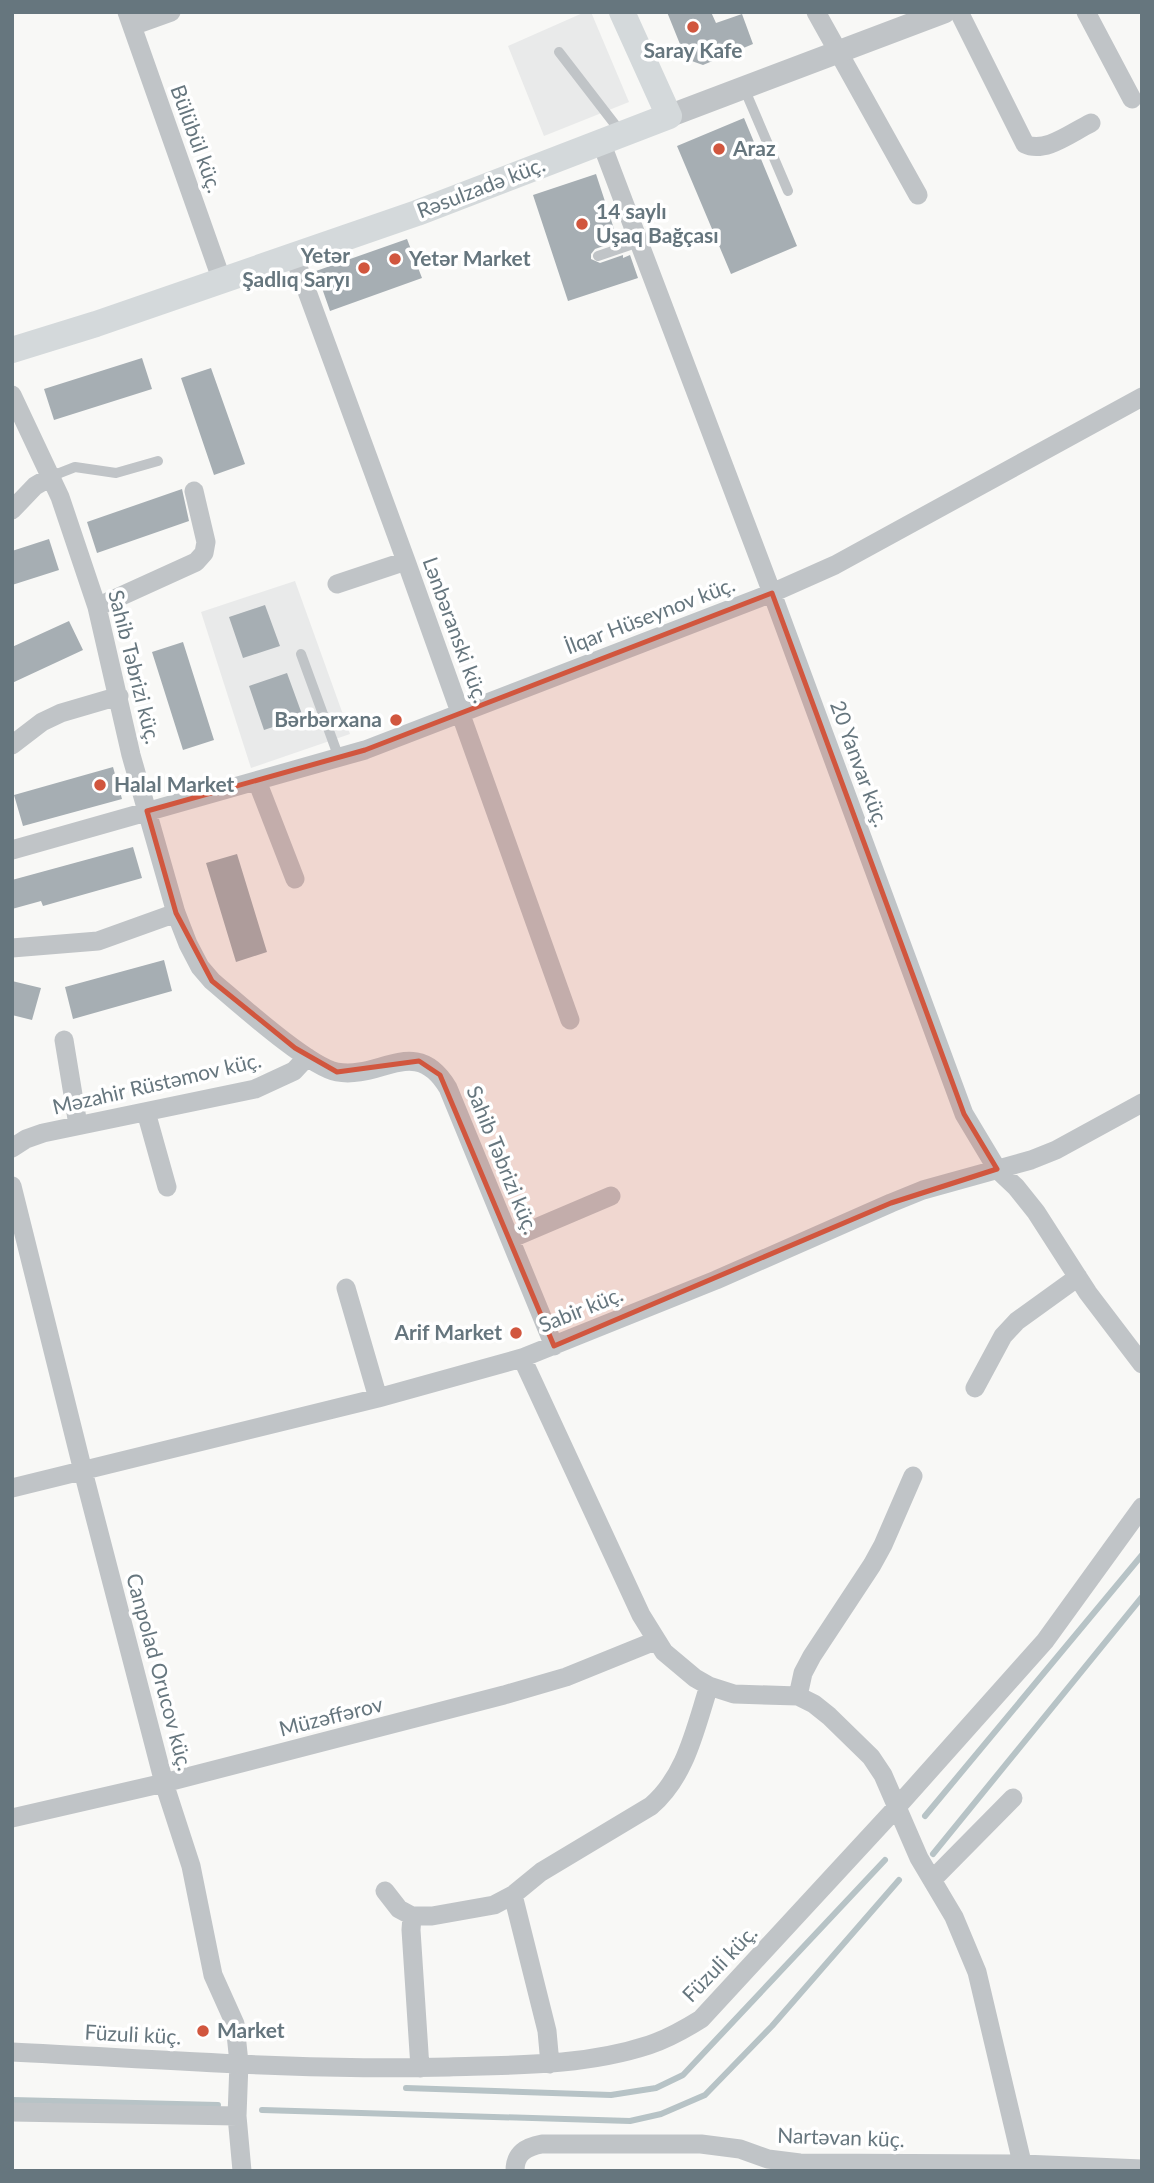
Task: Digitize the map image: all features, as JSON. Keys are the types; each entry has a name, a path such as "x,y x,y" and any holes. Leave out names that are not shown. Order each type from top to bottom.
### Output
{"main road":[{"path":"622,12 669,116"},
{"name":"Rəsulzadə küç.","path":"12,350 416,213 669,116"}],"street":[{"path":"129,19 171,12"},
{"path":"817,12 918,195"},
{"name":"Rəsulzadə küç.","path":"669,116 944,12"},
{"path":"959,12 1025,144 1033,148 1045,146 1091,123"},
{"path":"1086,12 1132,99"},
{"name":"Bülübül küç.","path":"129,19 222,281"},
{"name":"20 Yanvar küç.","path":"612,138 639,242 964,1114 998,1169 1036,1212 1078,1277 1142,1364"},
{"name":"Lənbəranski küç.","path":"294,256 570,1020"},
{"name":"Sahib Təbrizi küç.","path":"12,395 51,477 97,607 126,732 176,913 188,944 201,967 212,981 316,1063 337,1072 419,1061 440,1075 448,1088 554,1346"},
{"name":"İlqar Hüseynov küç.","path":"12,850 339,758 772,593 835,565 1142,397"},
{"path":"12,510 35,486 51,477"},
{"path":"97,607 196,562 204,553 206,542 194,491"},
{"path":"337,584 406,561"},
{"path":"12,745 42,722 61,713 119,696"},
{"path":"257,781 295,879"},
{"path":"12,948 98,941 176,913"},
{"path":"64,1040 79,1125"},
{"name":"Məzahir Rüstəmov küç.","path":"12,1148 43,1133 256,1089 294,1071 307,1057"},
{"name":"Sabir küç.","path":"12,1488 378,1398 522,1358 716,1280 923,1190 1031,1160 1056,1150 1142,1103"},
{"path":"146,1112 167,1187"},
{"name":"Canpolad Orucov küç.","path":"12,1186 164,1783 191,1866 213,1975 235,2024 239,2063 237,2116 242,2171"},
{"path":"510,1239 611,1196"},
{"path":"975,1388 1003,1336 1017,1321 1078,1277"},
{"path":"346,1288 378,1398"},
{"path":"522,1358 655,1641 664,1652 709,1686 734,1694 798,1696 822,1710 871,1757 883,1775 919,1858 954,1917 977,1972 1024,2167"},
{"path":"798,1696 803,1674 883,1545 913,1476"},
{"name":"Füzuli küç.","path":"12,2052 354,2068 421,2068 550,2064 650,2045 701,2019 896,1808 1045,1641 1142,1507"},
{"name":"Müzəffərov","path":"12,1818 164,1783 504,1695 566,1677 655,1641"},
{"path":"385,1891 399,1909 412,1916 432,1916 494,1905 513,1895 541,1872 651,1806 666,1793 688,1750 709,1686"},
{"path":"933,1879 1013,1798"},
{"path":"513,1895 547,2031 550,2064"},
{"path":"412,1916 421,2068"},
{"path":"12,2112 237,2116"},
{"name":"Nartəvan küç.","path":"515,2171 520,2153 528,2147 542,2144 701,2144 740,2149 768,2165 800,2163 1142,2169"}],"lane":[{"path":"558,52 612,138"},
{"path":"744,88 788,191"},
{"path":"598,256 639,242"},
{"path":"51,477 75,467 116,473 158,461"},
{"path":"301,654 339,758"}],"highlighted area":[{"path":"772,593 964,1114 997,1169 891,1203 554,1346 440,1075 419,1061 337,1072 295,1048 212,981 176,913 147,811 365,750"}],"shaded area":[{"path":"585,12 591,12 629,102 544,136 508,46"},
{"path":"295,581 350,734 251,768 201,612"}],"building":[{"path":"667,12 711,12 716,23 742,14 753,44 703,65 686,59"},
{"path":"744,118 797,246 731,274 677,146"},
{"path":"596,174 618,241 595,249 591,259 600,263 630,255 638,278 568,301 533,195"},
{"path":"407,239 422,278 330,311 316,271"},
{"path":"142,358 152,389 54,420 44,389"},
{"path":"211,368 245,464 214,475 181,378"},
{"path":"182,489 189,521 97,553 87,522"},
{"path":"49,539 59,570 12,585 12,551"},
{"path":"265,605 280,646 243,658 229,617"},
{"path":"69,621 83,650 12,683 12,647"},
{"path":"183,642 214,740 183,750 152,652"},
{"path":"287,673 303,717 264,730 249,686"},
{"path":"113,767 122,799 23,826 14,795"},
{"path":"133,847 142,878 43,906 41,901 12,909 12,880"},
{"path":"237,854 267,952 236,962 206,863"},
{"path":"164,960 172,991 73,1019 65,987"},
{"path":"12,981 41,988 32,1020 12,1015"}],"waterway":[{"path":"925,1816 1142,1555"},
{"path":"933,1854 1142,1597"},
{"path":"406,2088 611,2095 656,2088 683,2075 885,1860"},
{"path":"262,2110 630,2121 661,2114 705,2095 772,2026 899,1880"},
{"path":"12,2100 218,2105"}],"place":[{"name":"Saray Kafe","path":"693,27"},
{"name":"Araz","path":"719,149"},
{"name":"14 saylı Uşaq Bağçası","path":"582,224"},
{"name":"Yetər Market","path":"395,259"},
{"name":"Yetər Şadlıq Saryı","path":"364,268"},
{"name":"Bərbərxana","path":"396,720"},
{"name":"Halal Market","path":"100,785"},
{"name":"Arif Market","path":"516,1333"},
{"name":"Market","path":"203,2031"}]}
